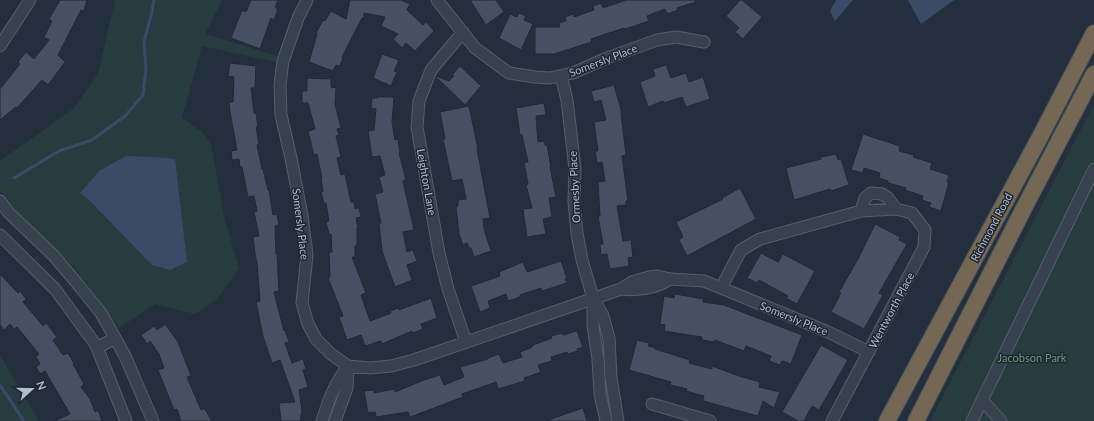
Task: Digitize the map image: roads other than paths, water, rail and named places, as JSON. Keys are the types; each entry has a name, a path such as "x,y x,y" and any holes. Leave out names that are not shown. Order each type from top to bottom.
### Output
{"highway":[{"name":"Richmond Road","path":"887,421 1040,137 1094,33"},
{"name":"Richmond Road","path":"916,421 1094,74"}],"street":[{"path":"0,46 30,0"},
{"name":"Somersly Place","path":"307,0 298,18 283,61 280,85 281,115 299,202 307,255 302,303 308,324 316,339 331,354 348,366 370,368 391,366 621,289 647,289 660,285 670,279 704,280 826,331 869,352"},
{"name":"Somersly Place","path":"437,0 475,48 509,73 550,78 573,74 607,58 657,40 676,37 704,42"},
{"name":"Leighton Lane","path":"463,32 431,70 419,101 417,127 439,253 448,289 466,342"},
{"name":"Ormesby Place","path":"561,76 567,100 575,169 574,202 577,233 582,260 593,298 603,316 609,338 611,378 618,421"},
{"path":"972,421 1094,169"},
{"name":"Wentworth Place","path":"861,212 865,198 871,193 882,194 888,198 896,209"},
{"path":"0,201 9,213 52,255 101,313 125,356 153,421"},
{"name":"Wentworth Place","path":"721,288 741,250 760,239 861,212 896,209 912,213 925,230 924,247 832,421"},
{"path":"0,235 55,288 97,348 126,421"},
{"name":"Ormesby Place","path":"593,298 600,394 606,421"},
{"path":"97,348 115,338"},
{"path":"322,421 329,397 337,380 348,366"},
{"path":"335,421 347,388 348,366"},
{"path":"982,400 1001,421"},
{"path":"652,404 710,421"}],"water":[{"path":"836,0 853,0 835,21 830,11"},
{"path":"908,0 954,0 921,24"},
{"path":"126,156 175,159 187,262 170,270 152,265 87,198 80,193 99,171"}],"waterway":[{"path":"14,178 59,151 92,140 125,116 143,95 146,69 144,42 154,0"},
{"path":"0,385 24,421"}],"park label":[{"name":"Jacobson Park","path":"1032,357"}]}
